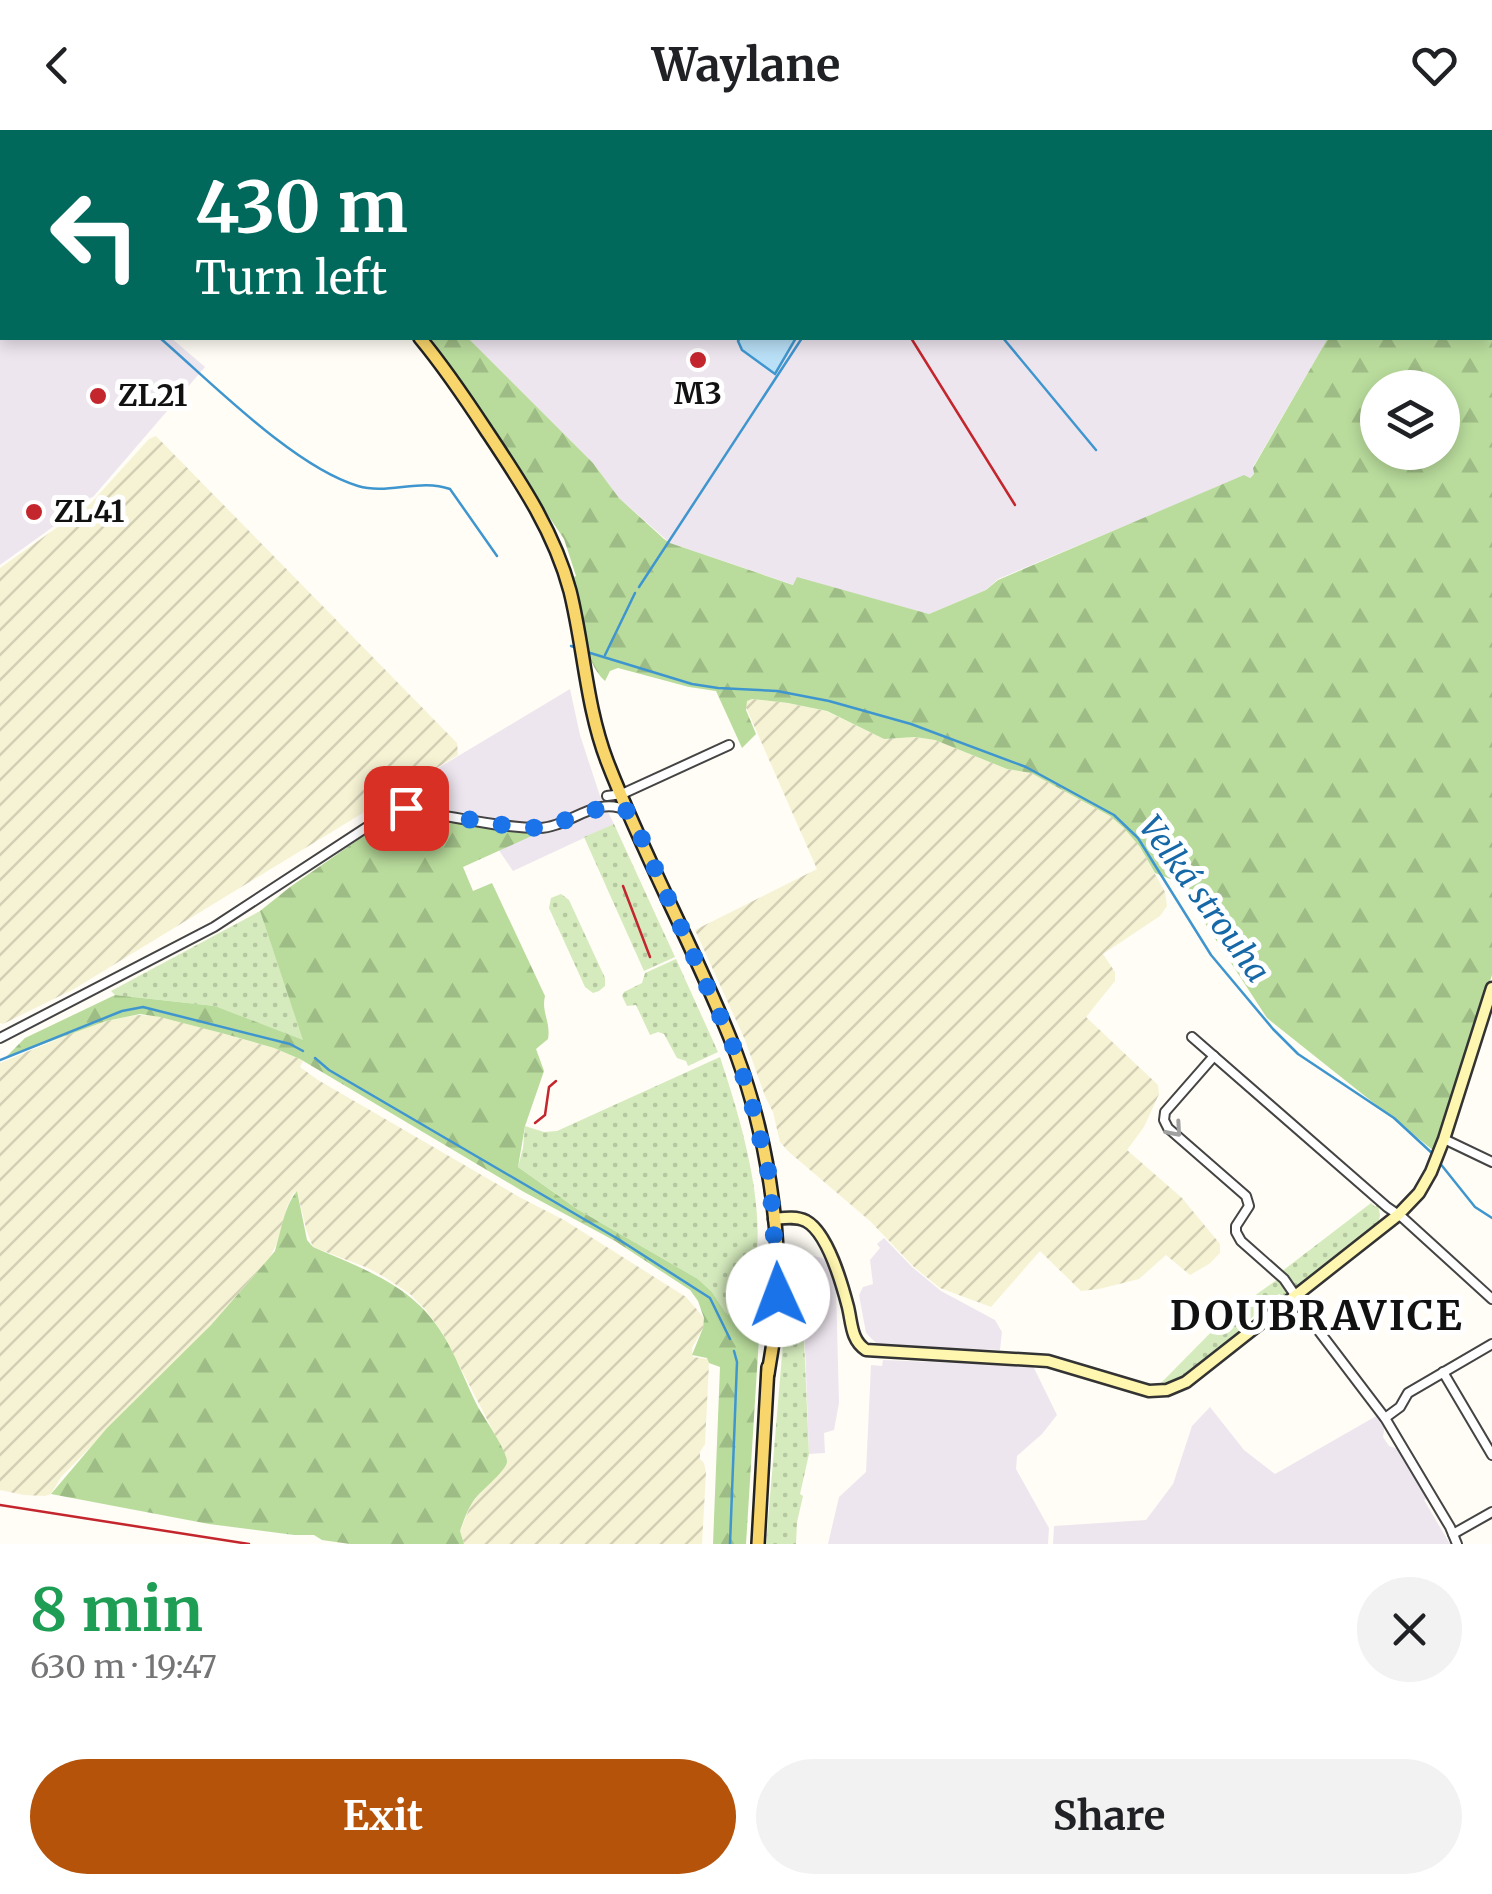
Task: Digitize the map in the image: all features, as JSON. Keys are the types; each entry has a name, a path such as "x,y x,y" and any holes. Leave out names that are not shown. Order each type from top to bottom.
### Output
{"main road":[{"path":"422,340 457,386 534,504 564,574 595,722 613,776 736,1052 764,1149 774,1219 777,1312 768,1374 758,1544"}],"street":[{"path":"0,1038 214,926 393,810 414,809 494,824 548,827 729,745"},
{"path":"609,801 613,776"},
{"path":"609,801 631,814"},
{"path":"774,1219 801,1220 819,1233 840,1280 854,1335 861,1346 873,1351 1048,1361 1149,1391 1173,1388 1186,1382 1398,1215 1424,1186 1444,1140 1492,988"},
{"path":"1192,1037 1492,1299"},
{"path":"1214,1056 1165,1112 1164,1120 1168,1128 1246,1196 1249,1206 1236,1226 1238,1237 1284,1279 1386,1418 1457,1544"},
{"path":"1444,1140 1490,1161 1492,1146"},
{"path":"1386,1418 1400,1407 1408,1393 1492,1344"},
{"path":"1443,1372 1492,1455"},
{"path":"1452,1534 1492,1512"}],"shaded area":[{"path":"0,340 173,340 205,367 93,497 54,510 57,524 0,565"},
{"path":"470,340 1327,340 1249,478 1244,476 998,579 986,590 929,614 797,578 794,585 670,543 619,498 593,463"},
{"path":"156,436 457,743 458,755 74,989 3,1024 0,568 90,504"},
{"path":"570,689 580,735 600,796 614,824 513,871 498,849 507,830 398,812 393,795"},
{"path":"752,699 826,711 884,739 935,740 1007,769 1031,773 1110,816 1126,829 1165,892 1167,906 1160,916 1103,954 1115,972 1115,981 1086,1017 1158,1085 1159,1094 1144,1127 1127,1150 1182,1198 1220,1244 1220,1253 1209,1264 1190,1275 1166,1255 1139,1279 1081,1291 1040,1251 991,1307 940,1288 780,1142 773,1112 745,1040 695,930 817,869 745,705"},
{"path":"136,1015 160,1016 300,1059 300,1067 318,1080 564,1220 686,1297 704,1318 692,1348 693,1357 708,1359 709,1363 705,1444 700,1452 706,1472 702,1544 464,1544 460,1531 472,1502 504,1467 506,1456 442,1332 425,1309 410,1294 368,1268 313,1247 297,1191 287,1207 270,1257 211,1325 61,1477 51,1494 24,1495 0,1490 0,1063 80,1030"},
{"path":"884,1238 941,1291 995,1320 1002,1332 1000,1350 879,1346 866,1333 859,1295 863,1287 873,1284 870,1260"},
{"path":"814,1256 825,1261 836,1288 839,1403 834,1430 824,1433 825,1453 809,1454 802,1267 805,1260"},
{"path":"883,1360 1033,1366 1057,1415 1017,1456 1016,1469 1049,1528 1048,1544 828,1544 839,1497 866,1472 871,1365 882,1366"},
{"path":"1210,1407 1244,1450 1275,1474 1378,1415 1385,1424 1383,1437 1389,1446 1398,1449 1450,1544 1053,1544 1054,1526 1146,1520 1173,1484 1192,1426"}],"green space":[{"path":"429,340 470,340 593,463 619,498 670,543 793,585 797,577 929,614 986,590 998,580 1254,474 1253,468 1327,340 1492,340 1492,975 1434,1151 1267,1018 1178,882 1155,873 1140,847 1110,816 1031,773 1007,769 935,740 884,739 827,711 788,703 747,701 746,710 756,734 742,748 716,691 618,668 610,671 605,681 586,648 571,578 576,576 564,539"},
{"path":"398,812 536,834 463,867 473,891 492,883 545,996 548,1039 536,1049 544,1071 525,1126 518,1167 577,1209 698,1279 727,1315 741,1302 752,1275 761,1306 746,1544 713,1544 720,1367 707,1358 692,1355 704,1318 690,1290 615,1241 524,1192 300,1059 274,1048 140,1014 106,1021 5,1058 25,1038 115,995 215,1006 303,1040 260,911"},
{"path":"614,824 675,957 644,971 584,837"},
{"path":"561,894 569,900 605,978 605,986 599,991 593,993 585,987 549,908 551,898"},
{"path":"260,911 304,1041 215,1006 115,995 111,991"},
{"path":"676,959 718,1052 688,1066 677,1058 664,1034 650,1035 636,1005 627,1006 622,996 642,983 645,973"},
{"path":"720,1057 746,1145 757,1212 753,1273 743,1298 727,1315 698,1279 577,1209 518,1167 525,1126 557,1131"},
{"path":"297,1191 307,1240 313,1247 383,1279 428,1314 446,1339 504,1451 505,1466 475,1498 465,1517 460,1531 464,1544 350,1544 314,1535 209,1524 51,1494 107,1428 211,1325 275,1251 286,1212"},
{"path":"1371,1203 1378,1205 1378,1225 1299,1286 1294,1286 1281,1272"},
{"path":"1278,1279 1287,1291 1285,1296 1269,1298 1239,1334 1186,1375 1165,1385 1161,1383 1229,1314"},
{"path":"803,1317 809,1454 800,1494 803,1496 796,1544 766,1544 785,1320"}],"water":[{"path":"795,340 775,374 742,350 738,341"}],"waterway":[{"name":"Velká strouha","path":"162,340 254,421 333,476 369,488 427,485 450,489 497,556"},
{"path":"639,587 801,340"},
{"path":"1005,340 1096,450"},
{"path":"605,655 635,593"},
{"name":"Velká strouha","path":"587,652 692,684 777,691 911,724 1026,767 1114,815 1138,838 1211,955 1273,1029 1298,1054 1394,1118 1434,1155"},
{"path":"0,1060 122,1011 143,1007 290,1044 303,1051"},
{"path":"315,1058 710,1298 730,1339"},
{"name":"Velká strouha","path":"1439,1162 1475,1207 1492,1218"},
{"path":"730,1544 737,1362 734,1351"}],"railway":[{"path":"912,340 1015,505"},
{"path":"623,886 650,957"},
{"path":"535,1123 545,1115 549,1087 556,1081"},
{"path":"0,1505 249,1544"}],"place":[{"name":"M3","path":"698,360"},
{"name":"ZL21","path":"98,396"},
{"name":"ZL41","path":"34,512"}],"district":[{"name":"DOUBRAVICE","path":"1317,1316"}],"route":[{"path":"406,808 538,828 611,806 631,814 732,1043 750,1096 770,1179 778,1295"}]}
